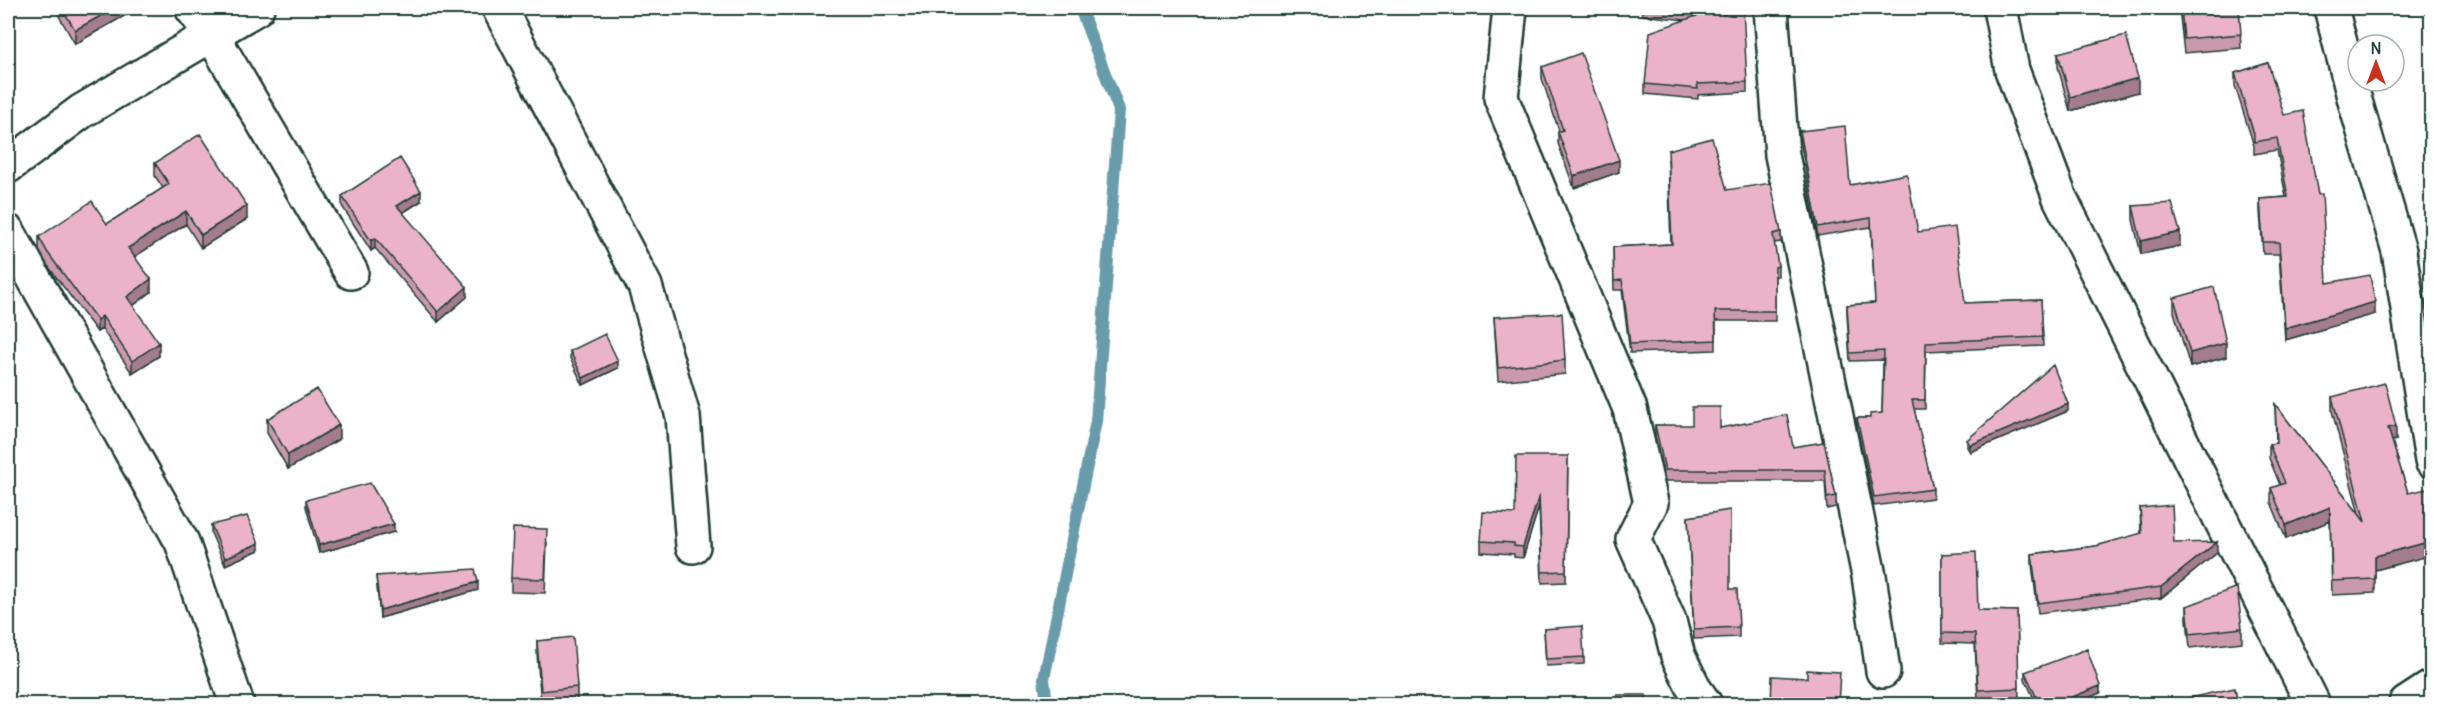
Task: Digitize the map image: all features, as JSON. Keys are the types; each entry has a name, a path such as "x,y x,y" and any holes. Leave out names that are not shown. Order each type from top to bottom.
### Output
{"street":[{"path":"192,8 212,34 351,272"},
{"path":"8,166 82,111 257,8"},
{"path":"499,8 645,286 683,416 693,546"},
{"path":"1510,8 1502,98 1630,409 1651,503 1633,539 1669,621 1678,656 1705,705"},
{"path":"1771,8 1782,155 1869,576 1883,671"},
{"path":"2000,8 2012,70 2060,198 2313,705"},
{"path":"2331,8 2355,101 2399,251 2432,461"},
{"path":"8,232 182,542 237,705"},
{"path":"2406,705 2432,687"}],"building":[{"path":"62,8 115,8 75,30"},
{"path":"1668,8 1723,8 1724,15 1734,8 1743,8 1747,82 1697,84 1698,89 1645,84 1650,32 1708,12"},
{"path":"2181,8 2239,8 2241,34 2184,39"},
{"path":"2126,35 2138,78 2070,97 2058,53"},
{"path":"1581,53 1619,160 1574,176 1558,132 1563,130 1542,67"},
{"path":"2268,63 2284,115 2303,111 2318,195 2322,194 2327,283 2370,275 2375,302 2285,328 2279,242 2263,242 2260,199 2288,197 2277,138 2254,142 2254,134 2235,73"},
{"path":"1845,126 1850,185 1907,174 1918,232 1955,227 1965,303 2041,300 2043,337 1926,342 1925,400 1912,400 1933,489 1874,497 1857,418 1870,418 1870,414 1882,413 1884,351 1850,353 1847,305 1875,303 1871,218 1818,227 1800,131"},
{"path":"200,134 247,206 201,235 186,211 128,248 151,279 127,297 159,343 132,361 102,316 97,320 39,237 92,201 107,224 169,184 155,163"},
{"path":"1712,138 1727,190 1771,183 1781,232 1773,234 1778,266 1775,267 1775,311 1715,311 1716,340 1630,344 1622,280 1614,281 1613,247 1672,244 1668,150"},
{"path":"400,158 421,191 397,206 467,287 438,312 375,238 371,241 342,196"},
{"path":"2172,203 2180,232 2141,241 2133,206"},
{"path":"2214,287 2226,343 2190,353 2174,298"},
{"path":"1562,313 1565,360 1498,368 1494,317"},
{"path":"605,334 618,361 583,378 570,351"},
{"path":"2053,365 2068,404 1970,445 1967,440"},
{"path":"2385,383 2396,426 2388,428 2408,493 2432,488 2432,541 2375,556 2375,579 2332,581 2330,507 2286,525 2271,488 2285,483 2269,444 2277,443 2275,404 2365,522 2332,397"},
{"path":"317,389 339,425 288,455 267,419"},
{"path":"1692,407 1720,407 1720,428 1787,415 1793,447 1824,442 1836,496 1827,498 1825,470 1665,470 1655,425 1692,425"},
{"path":"1516,456 1568,456 1566,571 1542,572 1539,495 1523,547 1514,546 1514,543 1481,541 1483,512 1515,514"},
{"path":"370,483 394,524 319,545 306,500"},
{"path":"2172,505 2174,543 2217,542 2161,587 2038,603 2032,554 2096,546 2142,533 2140,508"},
{"path":"1730,510 1730,589 1737,589 1739,627 1694,629 1688,517"},
{"path":"247,516 259,543 225,558 211,525"},
{"path":"513,528 547,529 545,579 511,578"},
{"path":"1976,552 1978,610 2017,611 2019,688 1978,690 1975,634 1942,633 1942,554"},
{"path":"475,569 478,582 380,610 376,576"},
{"path":"2237,587 2242,628 2190,634 2187,606"},
{"path":"8,590 14,597 8,602"},
{"path":"1582,626 1584,657 1546,659 1544,629"},
{"path":"573,637 577,687 541,691 537,641"},
{"path":"2087,649 2100,686 2052,705 2040,705 2025,672"},
{"path":"1807,670 1840,672 1838,705 1771,705 1772,676 1807,678"},
{"path":"2235,688 2238,705 2176,705 2175,701"},
{"path":"1617,695 1646,695 1646,705 1617,705"}],"waterway":[{"path":"1047,704 1044,679 1096,421 1119,110 1080,8"}]}
